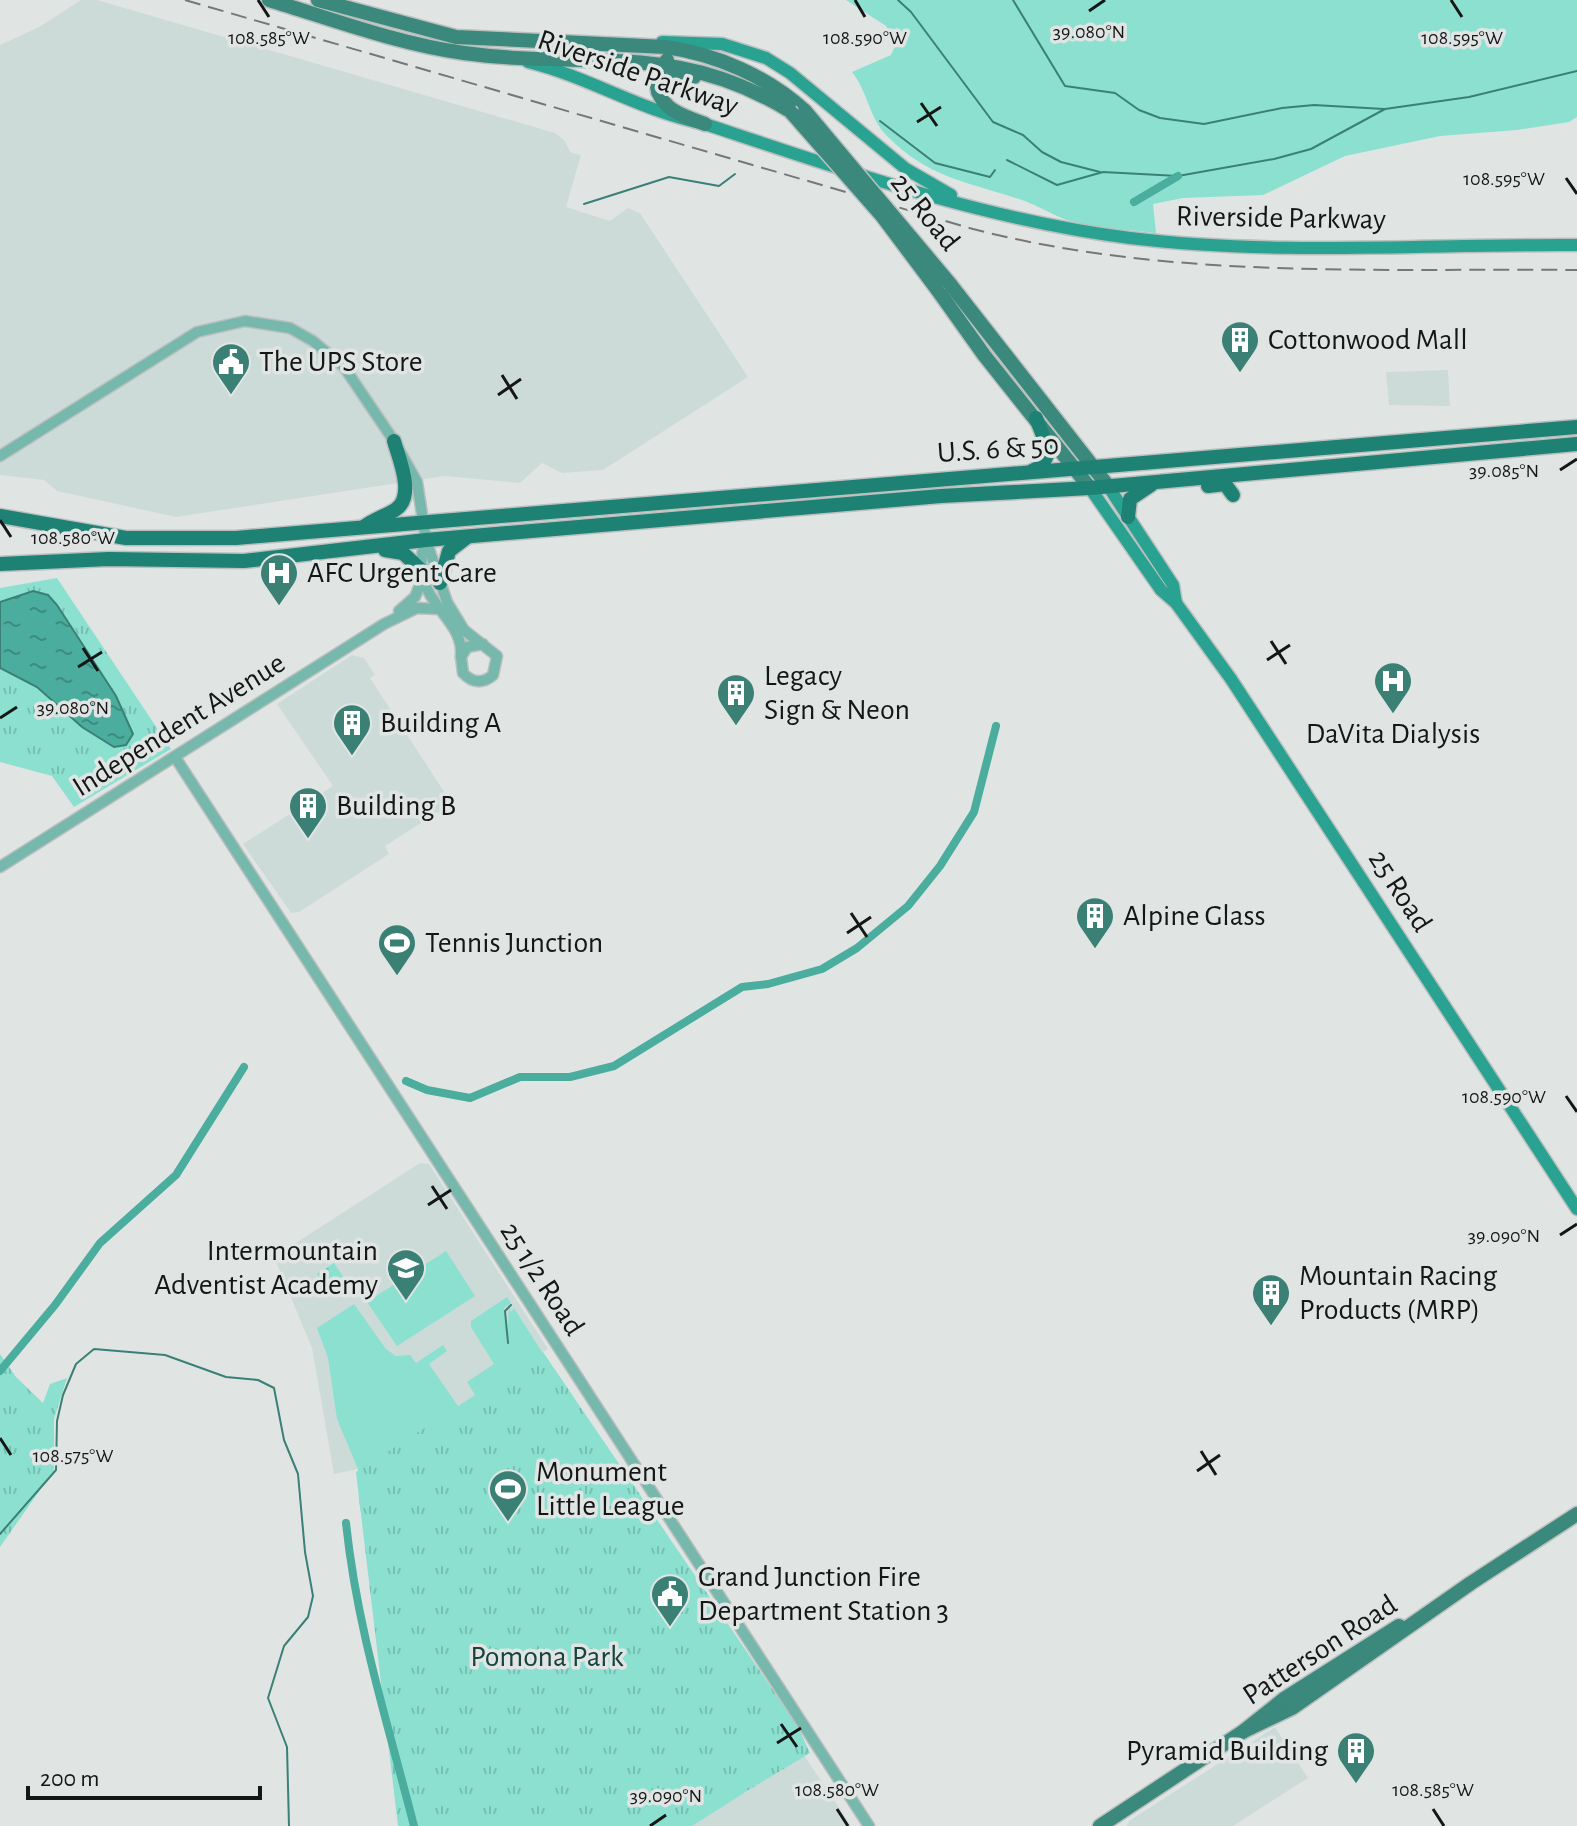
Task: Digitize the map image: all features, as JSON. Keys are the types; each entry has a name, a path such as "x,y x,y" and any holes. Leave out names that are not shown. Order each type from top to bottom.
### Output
{"highway":[{"path":"999,477 1031,472 1046,461 1048,446 1036,418"},
{"name":"U.S. 6 & 50","path":"0,516 156,540 600,510 864,484 999,477 1577,427"},
{"path":"1345,464 1354,455 1370,451 1443,445 1485,433"},
{"path":"363,528 379,516 394,511 404,498 404,479 394,441"},
{"name":"U.S. 6 & 50","path":"0,564 109,559 244,561 470,536 877,502 1090,488 1577,444"},
{"path":"1227,475 1259,463 1330,456 1340,446"},
{"path":"877,502 886,493 940,486 960,478"},
{"path":"1128,517 1134,494 1168,480 1189,487 1225,484 1233,495"},
{"path":"709,516 766,503 842,497 857,491 864,484"},
{"path":"440,583 449,551 470,536"},
{"path":"379,545 403,553 421,574"}],"main road":[{"name":"Riverside Parkway","path":"269,0 300,4 430,47 507,49"},
{"name":"Riverside Parkway","path":"318,0 424,31 507,49 664,115 705,124 987,211 1114,235 1232,247 1577,245"},
{"name":"Riverside Parkway","path":"607,46 709,42 738,47 766,58 790,73 906,169 987,211"},
{"name":"25 Road","path":"507,49 666,47 754,75 798,111 1094,467 1173,585 1176,603"},
{"name":"25 Road","path":"507,49 692,68 798,111"},
{"path":"705,124 672,111 662,103 656,76 662,63 677,56 713,60"},
{"path":"658,92 668,80 681,75 731,82"},
{"name":"25 Road","path":"944,287 984,355 1077,469 1161,590 1176,603 1231,679 1577,1209"},
{"name":"Patterson Road","path":"1102,1824 1244,1731 1292,1708 1364,1661 1425,1614 1577,1514"}],"street":[{"path":"0,456 184,339 213,326 245,321 290,328 330,354 350,374 394,441 417,482 426,540 435,557 440,583 464,630 494,651 498,660 489,679 477,682 467,678 460,668 461,643 438,609 421,574"},
{"name":"Independent Avenue","path":"384,624 415,597 421,574 419,560 426,540"},
{"name":"Independent Avenue","path":"0,867 384,624 417,608 438,609"},
{"path":"461,657 472,645 483,644"},
{"name":"25 1/2 Road","path":"175,757 869,1826"}],"shaded area":[{"path":"81,0 97,0 555,133 564,140 571,153 581,155 566,207 610,221 628,208 640,213 748,377 603,470 562,473 542,463 520,483 444,476 176,517 57,491 44,480 0,475 0,45 39,27"},
{"path":"1448,370 1450,406 1389,405 1386,372"},
{"path":"352,655 364,658 375,675 370,678 454,807 441,816 438,812 385,846 389,854 299,912 291,913 243,844 333,786 277,704"},
{"name":"Intermountain Adventist Academy","path":"420,1163 429,1164 548,1349 358,1469 334,1474 312,1348 274,1257"},
{"path":"1275,1727 1308,1778 1233,1826 1127,1826 1129,1821"},
{"path":"790,1734 851,1826 646,1826"}],"green space":[{"path":"846,0 1577,0 1577,117 1569,122 1517,130 1440,136 1345,156 1263,195 1183,198 1153,204 1156,233 1098,227 1064,219 1025,201 935,171 887,136 852,72 891,55 896,44 886,26"},
{"path":"57,578 171,749 74,807 52,776 0,762 0,588"},
{"path":"446,1251 475,1296 397,1346 367,1302"},
{"path":"334,1263 348,1284 330,1295 317,1274"},
{"name":"Pomona Park","path":"507,1297 511,1303 504,1308 507,1343 509,1307 511,1312 514,1308 542,1352 744,1793 692,1826 623,1826 399,1709 359,1502 358,1469 337,1419 328,1358 317,1328 354,1304 386,1349 396,1356 410,1355 416,1363 443,1345 447,1351 429,1364 458,1406 475,1395 467,1382 494,1364 471,1327 471,1321"},
{"name":"Pomona Park","path":"543,1352 798,1727 810,1753 689,1826 398,1826 356,1472"},
{"path":"0,1354 16,1377 43,1403 50,1384 67,1378 54,1419 54,1470 0,1547"}],"water":[{"path":"33,591 48,595 57,605 116,696 133,734 126,745 114,747 82,727 37,687 0,668 0,602"}],"waterway":[{"path":"898,0 911,12 993,122 1023,135 1042,152 1061,162 1100,172"},
{"path":"1013,0 1065,86 1115,93 1139,110 1160,118 1204,124 1282,108 1314,105 1384,109"},
{"path":"1007,160 1057,185 1103,172 1178,176 1274,159 1311,149 1385,109 1469,97 1577,71"},
{"path":"880,121 935,163 990,177 995,170"},
{"path":"584,204 669,177 719,186 735,174"},
{"path":"1134,202 1178,176"},
{"path":"406,1081 427,1090 470,1098 520,1077 570,1077 614,1066 742,987 768,984 822,969 857,948 908,906 940,866 974,812 996,726"},
{"path":"0,1371 55,1305 100,1243 176,1175 244,1067"},
{"path":"508,1343 505,1311 511,1305"},
{"path":"0,1534 56,1470 57,1421 63,1395 76,1364 94,1349 165,1355 226,1377 258,1380 274,1388 284,1440 298,1474 305,1552 313,1596 308,1617 284,1646 268,1698 287,1747 289,1826"},
{"path":"346,1523 365,1639 414,1826"}],"railway":[{"path":"185,0 973,229 1047,245 1122,257 1273,268 1577,270"}],"place":[{"name":"Cottonwood Mall","path":"1240,374"},
{"name":"The UPS Store","path":"231,396"},
{"name":"AFC Urgent Care","path":"279,607"},
{"name":"DaVita Dialysis","path":"1393,715"},
{"name":"Legacy Sign & Neon","path":"736,727"},
{"name":"Building A","path":"352,757"},
{"name":"Building B","path":"308,840"},
{"name":"Alpine Glass","path":"1095,950"},
{"name":"Tennis Junction","path":"397,977"},
{"name":"Intermountain Adventist Academy","path":"406,1302"},
{"name":"Mountain Racing Products (MRP)","path":"1271,1327"},
{"name":"Monument Little League","path":"508,1523"},
{"name":"Grand Junction Fire Department Station 3","path":"670,1628"},
{"name":"Pyramid Building","path":"1356,1785"}]}
